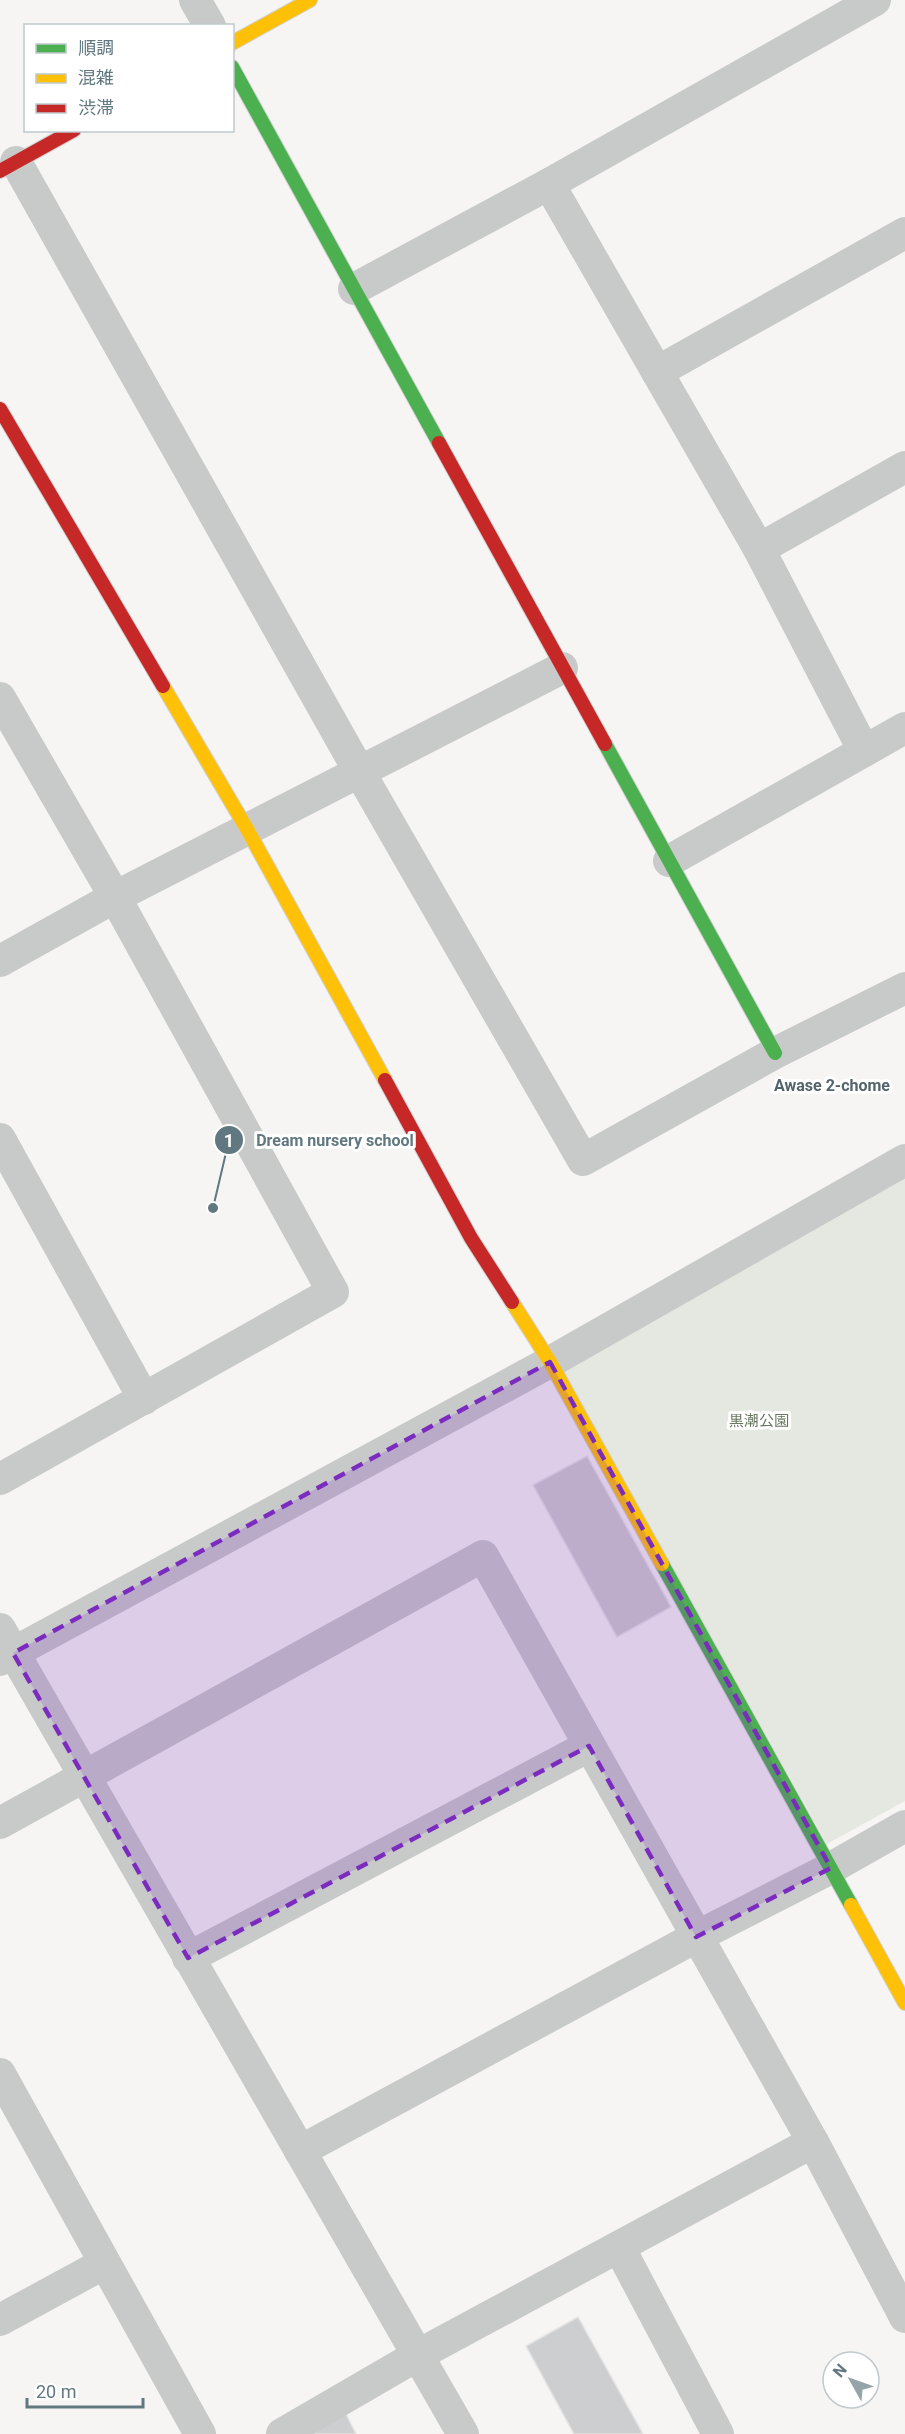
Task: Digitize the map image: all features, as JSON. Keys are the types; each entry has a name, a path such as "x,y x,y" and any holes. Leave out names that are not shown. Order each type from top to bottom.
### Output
{"street":[{"path":"195,0 209,24"},
{"path":"234,42 310,0"},
{"path":"354,290 549,184 875,0"},
{"path":"234,71 775,1053"},
{"path":"70,132 8,167 583,1160 775,1053 905,988"},
{"path":"549,184 759,549 864,752"},
{"path":"657,372 905,232"},
{"path":"0,409 247,829 471,1238 550,1362 905,2003"},
{"path":"759,549 905,468"},
{"path":"0,961 115,897 562,668"},
{"path":"0,698 10,736 115,897 333,1292 0,1479"},
{"path":"669,861 905,728"},
{"path":"0,1138 144,1399"},
{"path":"463,2434 83,1776 4,1648 550,1362 905,1160"},
{"path":"0,1823 483,1556 813,2142 905,2317"},
{"path":"188,1958 589,1746"},
{"path":"300,2151 696,1937 831,1868 905,1826"},
{"path":"0,2075 200,2434"},
{"path":"282,2434 418,2355 813,2142"},
{"path":"619,2247 718,2434"},
{"path":"0,2320 104,2264"}],"highlighted area":[{"path":"550,1362 831,1868 696,1937 589,1746 188,1958 13,1653"}],"green space":[{"name":"黒潮公園","path":"905,1173 905,1801 827,1844 560,1366"}],"building":[{"path":"587,1456 671,1607 617,1637 533,1485"},
{"path":"578,2317 643,2434 574,2434 526,2346"},
{"path":"346,2414 356,2434 310,2434"}],"traffic: fast":[{"path":"234,71 439,443"},
{"path":"605,744 775,1053"},
{"path":"662,1564 851,1905"}],"traffic: slow":[{"path":"234,42 310,0"},
{"path":"163,686 247,829 385,1080"},
{"path":"512,1302 550,1362 662,1564"},
{"path":"851,1905 905,2003"}],"traffic: jam":[{"path":"0,171 70,132"},
{"path":"0,409 163,686"},
{"path":"439,443 605,744"},
{"path":"385,1080 471,1238 512,1302"}],"place":[{"name":"Dream nursery school","path":"213,1208"}],"district":[{"name":"Awase 2-chome","path":"832,1085"}]}
